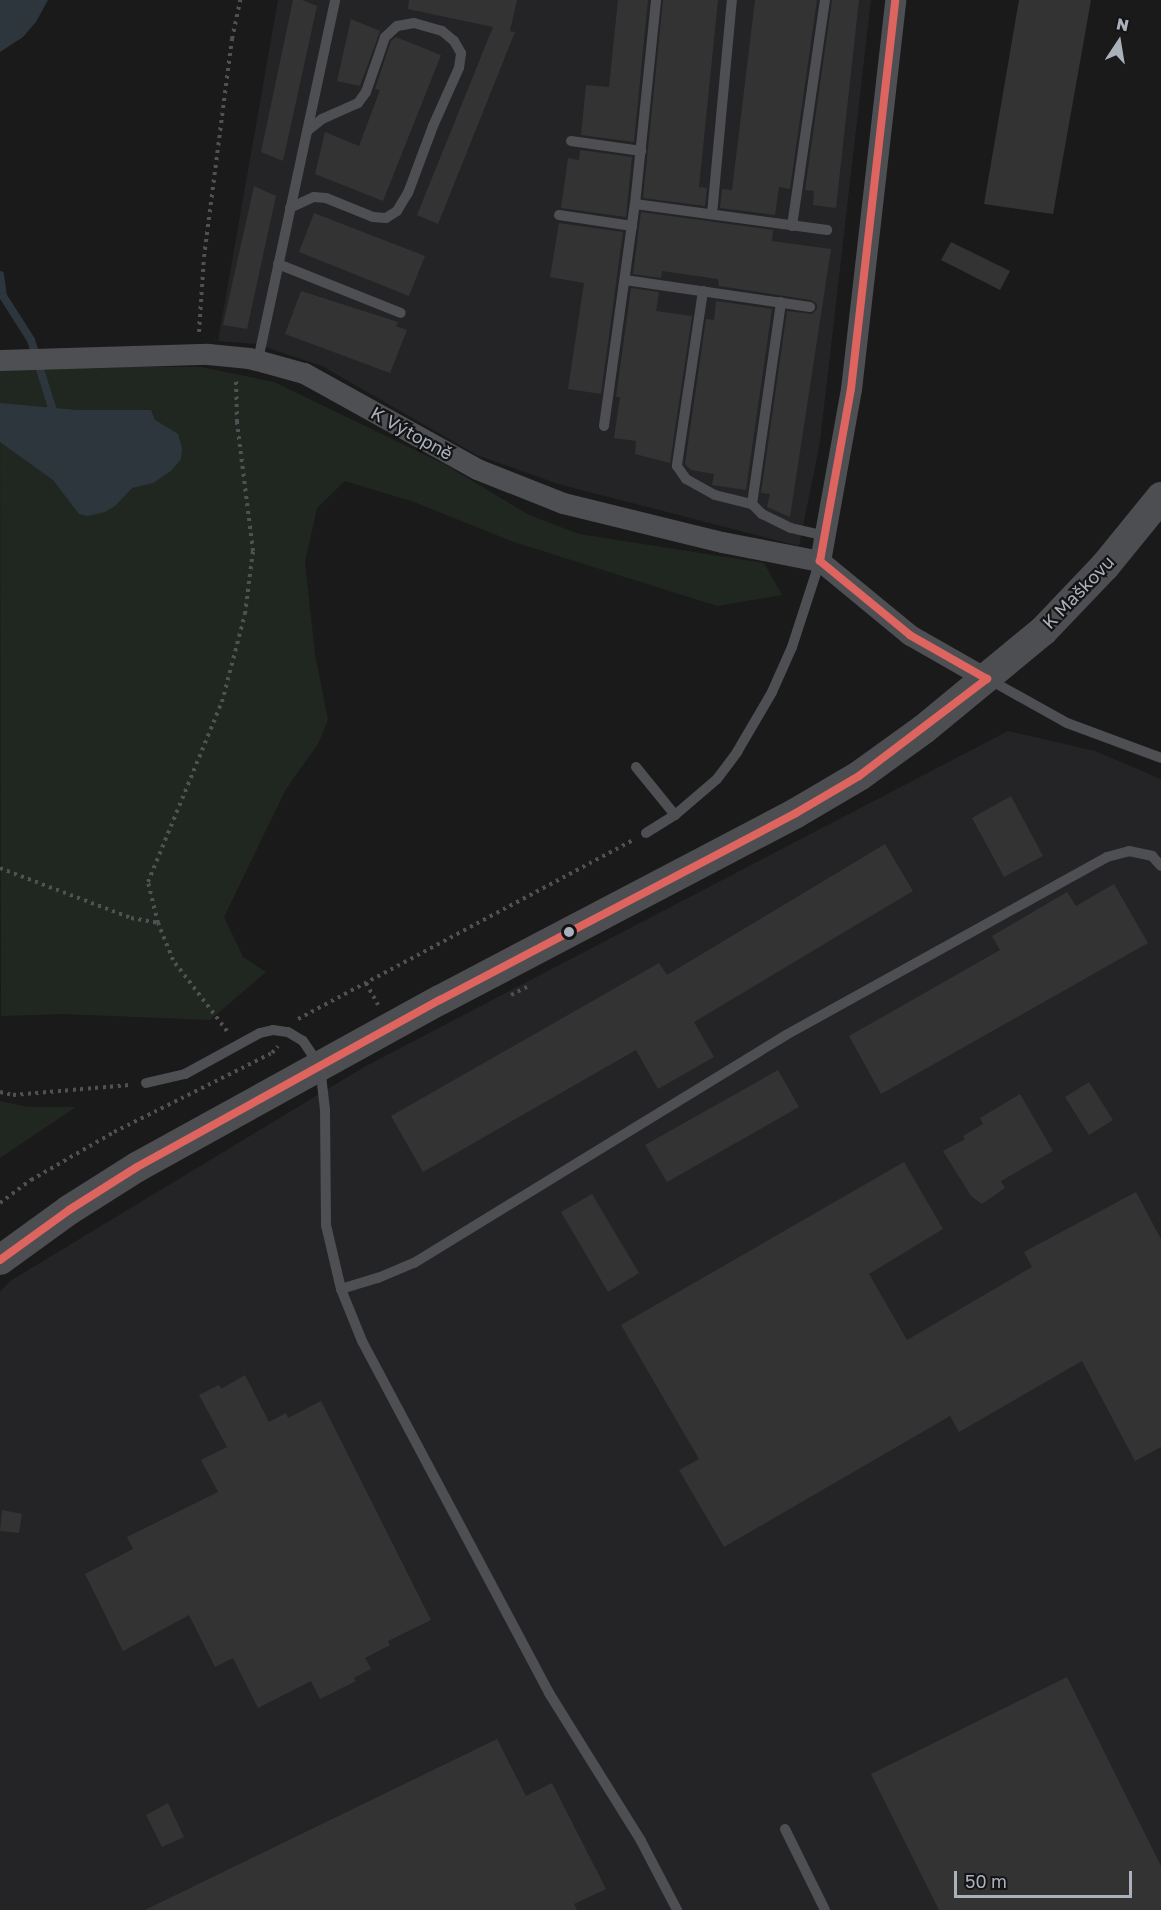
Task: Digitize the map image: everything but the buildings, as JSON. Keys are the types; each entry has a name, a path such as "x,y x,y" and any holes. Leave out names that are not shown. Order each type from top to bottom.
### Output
{"main road":[{"name":"K Maškovu","path":"0,1260 69,1210 137,1167 320,1066 796,813 859,776 987,679 1073,601 1105,566 1161,497"}],"street":[{"path":"894,0 851,389 820,561 910,635 987,679"},
{"name":"K Výtopně","path":"0,360 198,355 258,360 304,373 477,469 563,503 722,542 820,561"}],"lane":[{"path":"258,360 335,0"},
{"path":"604,426 635,204 656,0"},
{"path":"712,214 732,0"},
{"path":"792,226 825,0"},
{"path":"290,208 314,197 326,198 373,217 386,218 397,212 408,194 433,126 459,68 461,53 454,41 442,31 414,23 397,26 385,37 366,92 358,103 322,119 307,131"},
{"path":"571,141 641,151"},
{"path":"635,204 827,231"},
{"path":"559,216 632,226"},
{"path":"278,264 401,314"},
{"path":"625,280 810,307"},
{"path":"703,291 677,466 686,478 716,495 752,504 762,514 791,528 825,536"},
{"path":"752,504 781,302"},
{"path":"646,833 675,815 717,779 759,718 792,647 820,561"},
{"path":"987,679 1067,723 1161,758"},
{"path":"636,766 675,815"},
{"path":"341,1289 378,1278 414,1263 786,1035 1107,857 1129,851 1152,856 1161,866"},
{"path":"146,1083 185,1074 260,1033 273,1030 288,1032 303,1041 320,1066 324,1110 326,1225 341,1289 362,1341 549,1694 641,1842 677,1910"},
{"path":"785,1829 825,1910"}],"path":[{"path":"198,355 204,257 232,39 240,0"},
{"path":"236,357 237,422 253,551 245,614 222,702 148,882 158,923 173,960 197,995 238,1044"},
{"path":"295,1021 646,833"},
{"path":"0,868 131,918 158,923"},
{"path":"0,1203 31,1180 114,1132 272,1053 282,1042"},
{"path":"0,1092 13,1095 146,1083"}],"shaded area":[{"path":"0,0 48,0 36,22 23,37 0,52"},
{"path":"278,0 871,0 820,442 799,546 558,484 477,455 322,366 256,344 218,341"},
{"path":"0,367 201,367 274,382 444,464 529,515 579,534 764,563 782,595 717,606 511,541 414,502 345,481 317,508 305,562 315,654 328,720 318,744 286,789 224,917 243,957 266,972 210,1020 63,1014 1,1016"},
{"path":"0,403 77,410 151,410 155,420 178,434 182,448 181,459 171,471 153,483 132,488 115,506 105,512 87,516 79,514 53,480 0,442"},
{"path":"1008,731 1095,751 1161,779 1161,1910 0,1910 0,1292 10,1281 364,1067"},
{"path":"0,1101 28,1107 76,1107 0,1158"}],"waterway":[{"path":"0,275 3,296 31,340 52,408 44,414"}],"transit line":[{"path":"0,1260 69,1210 137,1167 440,1000 796,813 859,776 987,679 910,635 820,561 851,389 895,0"}]}
